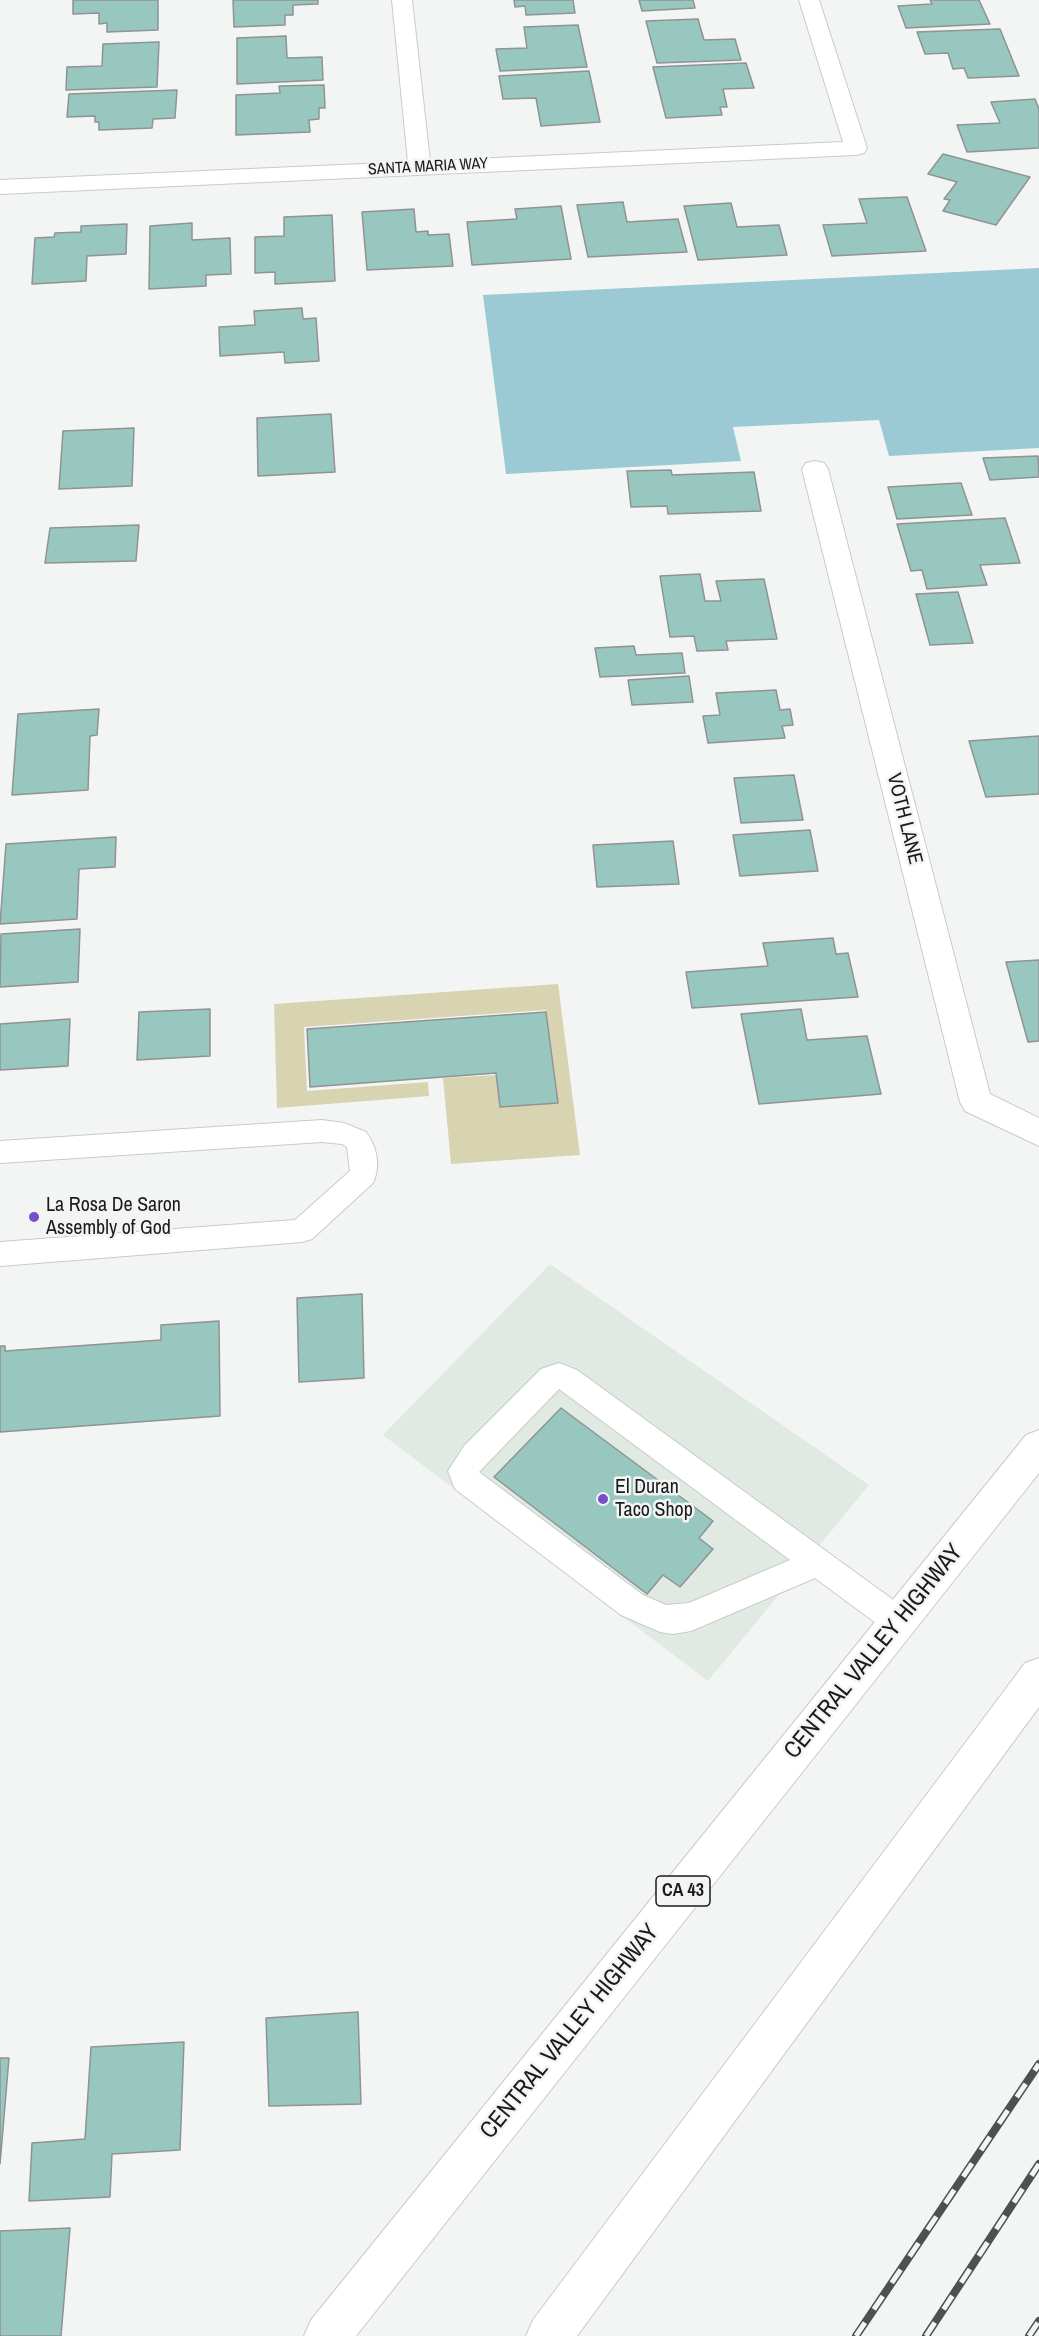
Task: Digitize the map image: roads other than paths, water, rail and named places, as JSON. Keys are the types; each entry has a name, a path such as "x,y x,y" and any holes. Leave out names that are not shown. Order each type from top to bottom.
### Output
{"street":[{"path":"402,0 420,168"},
{"name":"SANTA MARIA WAY","path":"0,187 856,148 809,0"},
{"name":"VOTH LANE","path":"815,469 976,1102 1039,1133"},
{"name":"CENTRAL VALLEY HIGHWAY","path":"327,2336 1039,1446"},
{"path":"549,2336 1039,1676"}],"lane":[{"path":"0,1152 339,1131 355,1137 361,1144 364,1155 363,1175 302,1231 0,1254"},
{"path":"818,1562 691,1617 672,1621 653,1617 632,1605 466,1480 463,1471 474,1455 551,1378 559,1375 818,1562 899,1622"}],"water":[{"path":"1039,268 1039,448 889,456 879,420 733,427 741,461 506,474 483,295"}],"railway":[{"path":"856,2336 1039,2064"},
{"path":"926,2336 1039,2164"},
{"path":"1029,2336 1039,2321"}],"place":[{"name":"La Rosa De Saron Assembly of God","path":"34,1217"},
{"name":"El Duran Taco Shop","path":"603,1499"}]}
